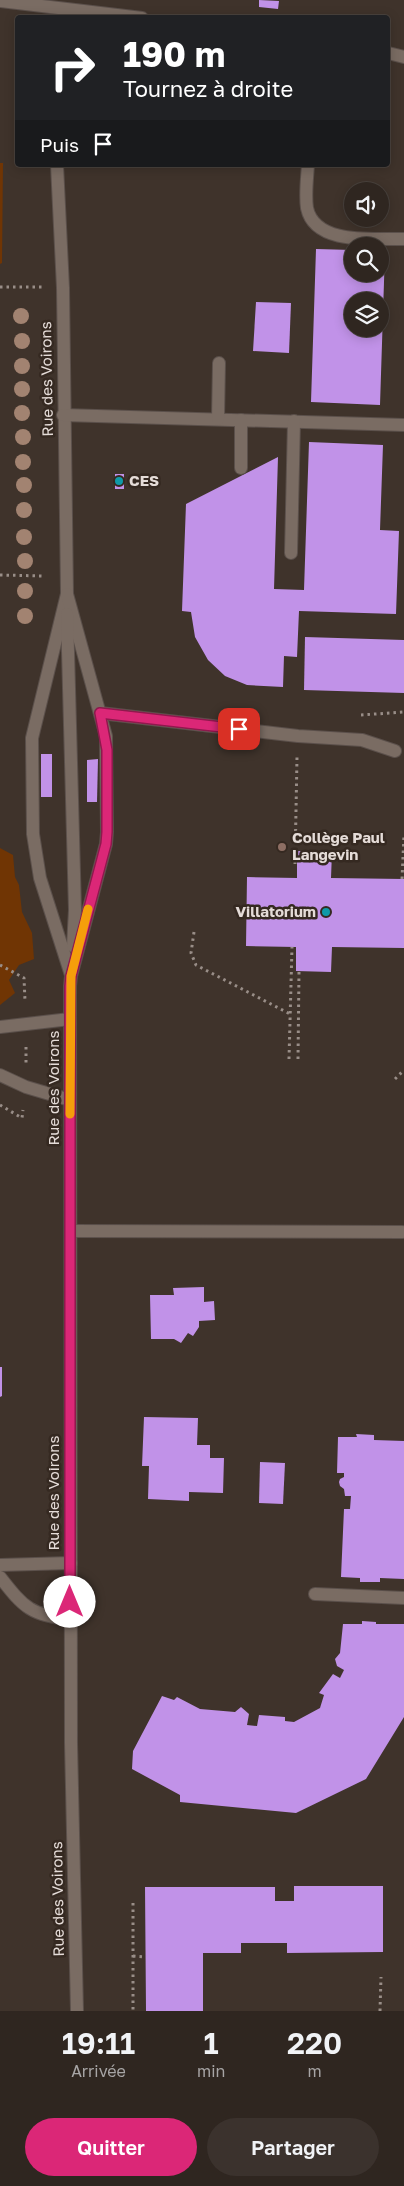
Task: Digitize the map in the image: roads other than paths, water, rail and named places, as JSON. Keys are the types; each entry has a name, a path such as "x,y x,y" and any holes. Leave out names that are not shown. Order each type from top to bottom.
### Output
{"street":[{"path":"0,1 116,15"},
{"path":"390,53 404,56"},
{"name":"Rue des Voirons","path":"57,167 63,288 66,594 34,726 32,747 33,834 37,863 71,976"},
{"path":"308,167 307,207 316,224 328,233 344,238 404,239"},
{"path":"218,419 219,363"},
{"path":"64,415 404,424"},
{"path":"240,468 241,420"},
{"path":"291,553 294,421"},
{"path":"66,594 75,910 71,976"},
{"name":"Rue des Voirons","path":"66,594 100,713 107,750 107,838 71,976 71,1753 77,2011"},
{"path":"100,713 298,736 362,740 394,751"},
{"path":"0,1027 70,1019"},
{"path":"0,1075 26,1087 70,1100"},
{"path":"70,1231 402,1232"},
{"path":"0,1565 71,1563"},
{"path":"0,1577 26,1608 45,1616 71,1620"},
{"path":"315,1594 404,1598"}],"place":[{"name":"CES","path":"119,481"},
{"name":"Collège Paul Langevin","path":"282,847"},
{"name":"Villatorium","path":"326,912"}]}
